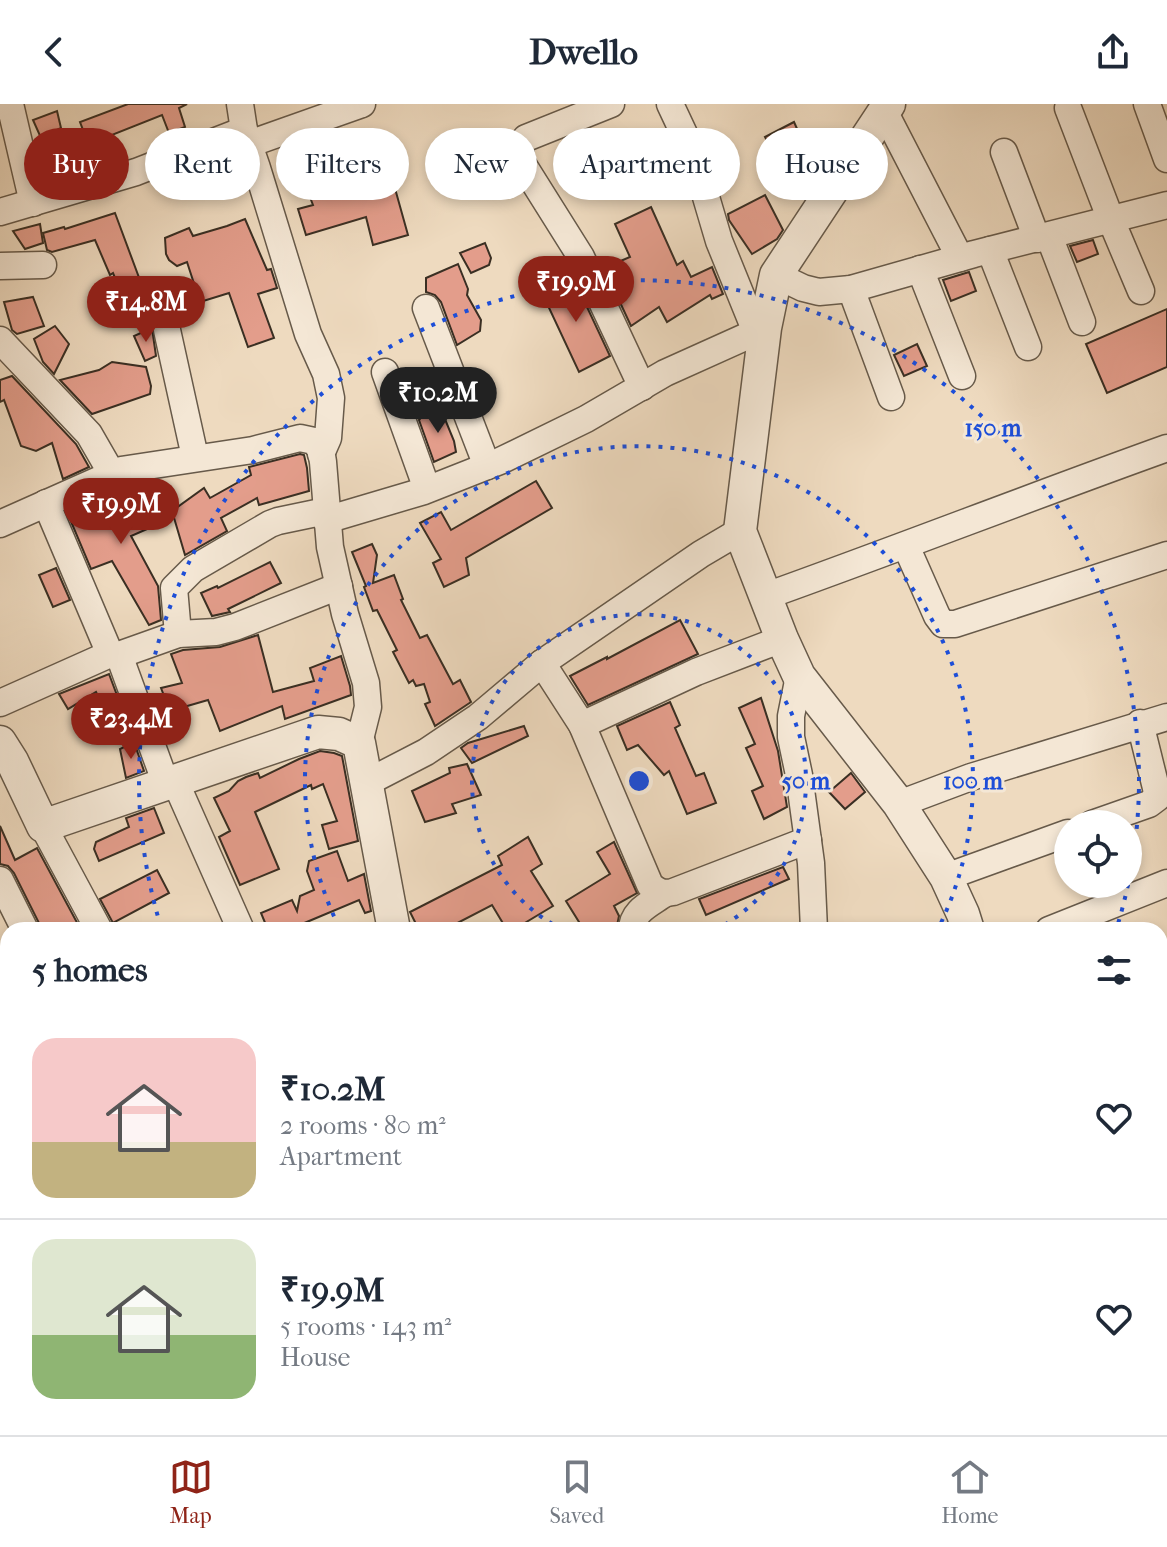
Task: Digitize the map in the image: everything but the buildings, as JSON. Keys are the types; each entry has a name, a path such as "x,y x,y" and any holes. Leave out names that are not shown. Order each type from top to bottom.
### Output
{"street":[{"path":"10,104 33,203"},
{"path":"0,212 136,172 244,126 362,104"},
{"path":"611,104 526,138 520,144 520,152 522,163 581,257 642,387"},
{"path":"670,104 693,153 719,241 761,330"},
{"path":"1147,104 1167,159"},
{"path":"1068,108 1141,291"},
{"path":"960,258 877,112 776,275 761,330 740,531 799,676 899,804 946,877 966,922"},
{"path":"244,126 308,334 326,374 331,398 328,438 321,454"},
{"path":"1004,152 1082,322"},
{"path":"776,275 819,292 851,289 1167,205"},
{"path":"990,250 1028,347"},
{"path":"0,266 43,265"},
{"path":"920,269 962,376"},
{"path":"851,289 891,397"},
{"path":"426,308 487,466"},
{"path":"167,330 195,457"},
{"path":"178,634 174,588 183,577 270,524 326,515 427,489 487,466 586,419 665,373 761,330"},
{"path":"0,340 89,434 112,474"},
{"path":"385,372 427,489"},
{"path":"0,524 121,470 253,450 300,438 314,441 321,450 330,547 345,614 366,683 368,707 359,743 392,922"},
{"path":"766,596 1167,448"},
{"path":"46,503 170,782 237,922"},
{"path":"366,783 426,752 478,717 542,663 701,554 740,531"},
{"path":"906,546 943,624 955,624 1167,555"},
{"path":"0,703 114,654 178,634 216,632 339,586"},
{"path":"582,725 696,672 782,639"},
{"path":"542,663 582,725 650,885 664,894"},
{"path":"799,676 791,716 791,737 808,840 813,922"},
{"path":"899,804 971,777 1167,717"},
{"path":"1132,810 1157,798 1140,723"},
{"path":"43,826 318,732 339,734 359,743"},
{"path":"4,757 95,922"},
{"path":"946,877 1054,838"},
{"path":"632,922 636,914 664,894 808,840"},
{"path":"0,880 21,922"},
{"path":"1069,922 1167,883"}]}
